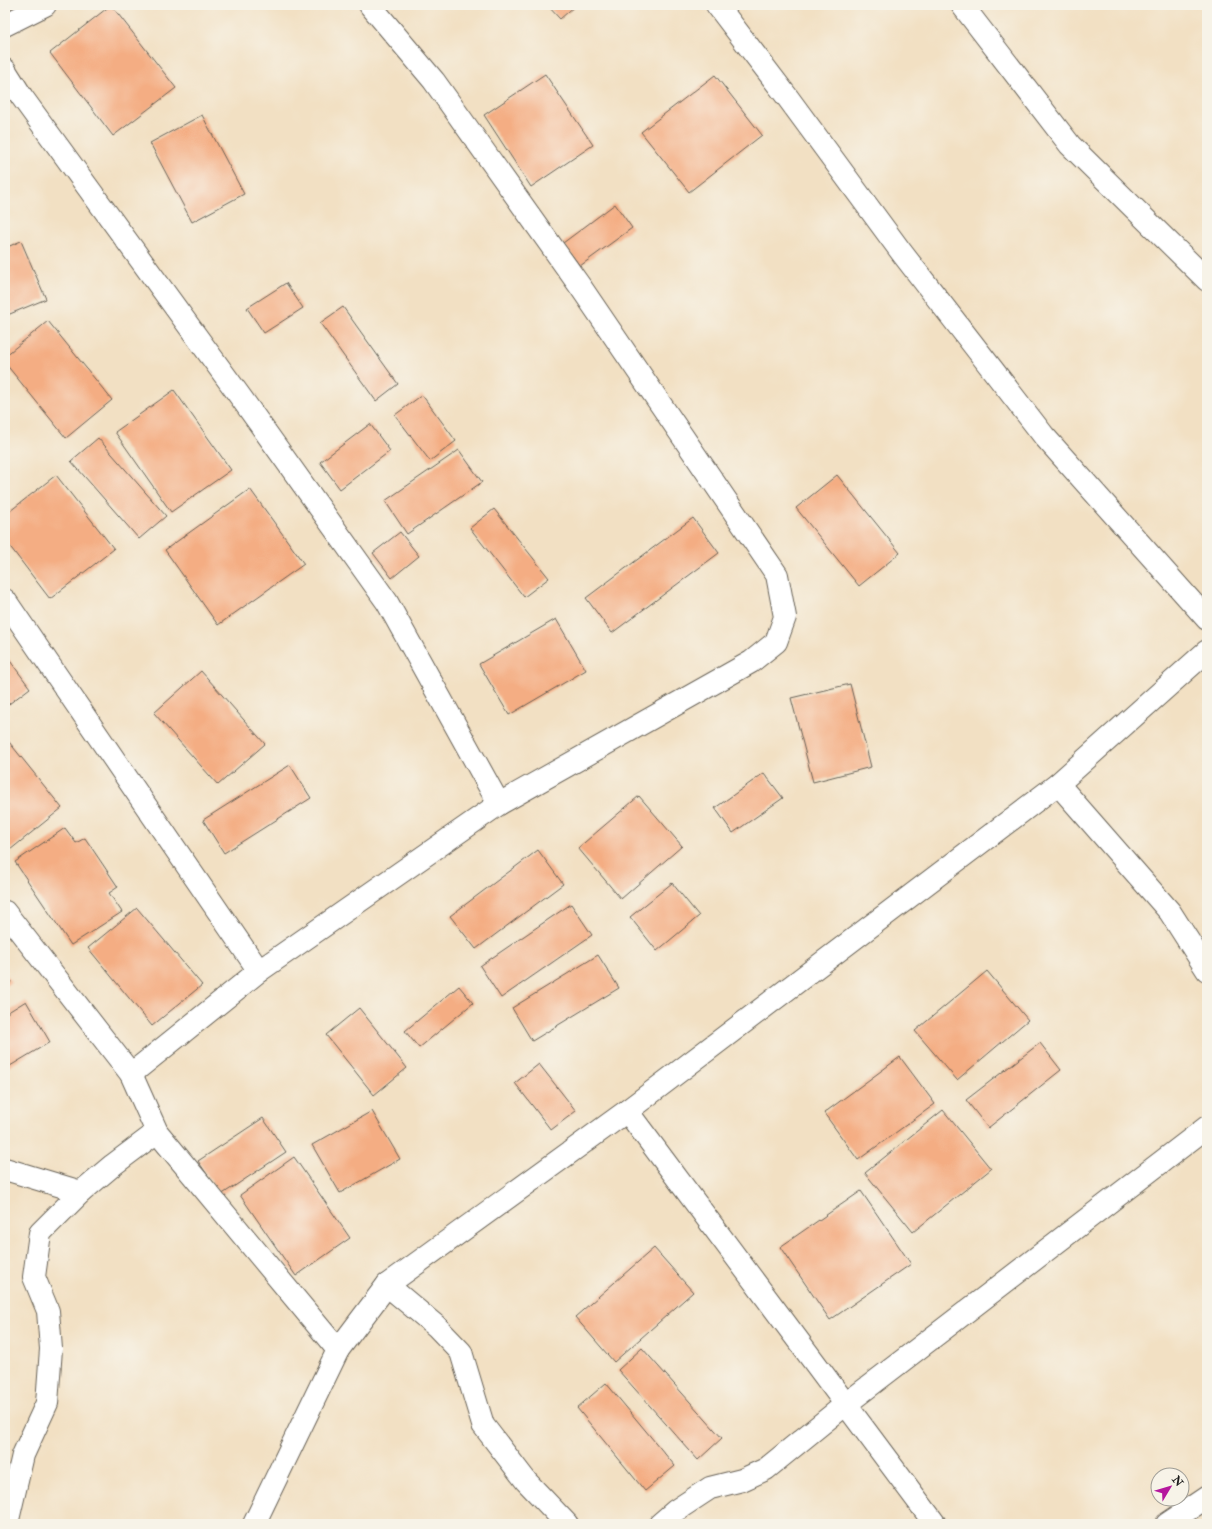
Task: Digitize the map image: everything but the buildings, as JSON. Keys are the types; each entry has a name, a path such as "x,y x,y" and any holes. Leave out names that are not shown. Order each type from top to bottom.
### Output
{"street":[{"path":"5,26 45,5"},
{"path":"131,1074 259,971 499,804 750,662 776,642 785,617 777,575 773,568 582,289 434,81 370,5"},
{"path":"716,5 788,98 902,253 1044,436 1207,619"},
{"path":"962,5 1070,145 1207,280"},
{"path":"5,70 22,97 242,399 387,602 499,804"},
{"path":"5,600 259,971"},
{"path":"254,1524 338,1350 387,1285 627,1111 1058,784 1207,651"},
{"path":"1058,784 1170,912 1207,970"},
{"path":"6,915 131,1074 157,1132 338,1350"},
{"path":"627,1111 936,1524"},
{"path":"660,1524 675,1511 710,1488 742,1480 766,1469 846,1404 1207,1128"},
{"path":"7,1524 23,1455 47,1404 51,1349 48,1311 34,1277 40,1233 81,1192 112,1165 157,1132"},
{"path":"5,1170 81,1192"},
{"path":"387,1285 436,1326 461,1352 483,1425 526,1480 567,1524"},
{"path":"1167,1524 1207,1497"}]}
